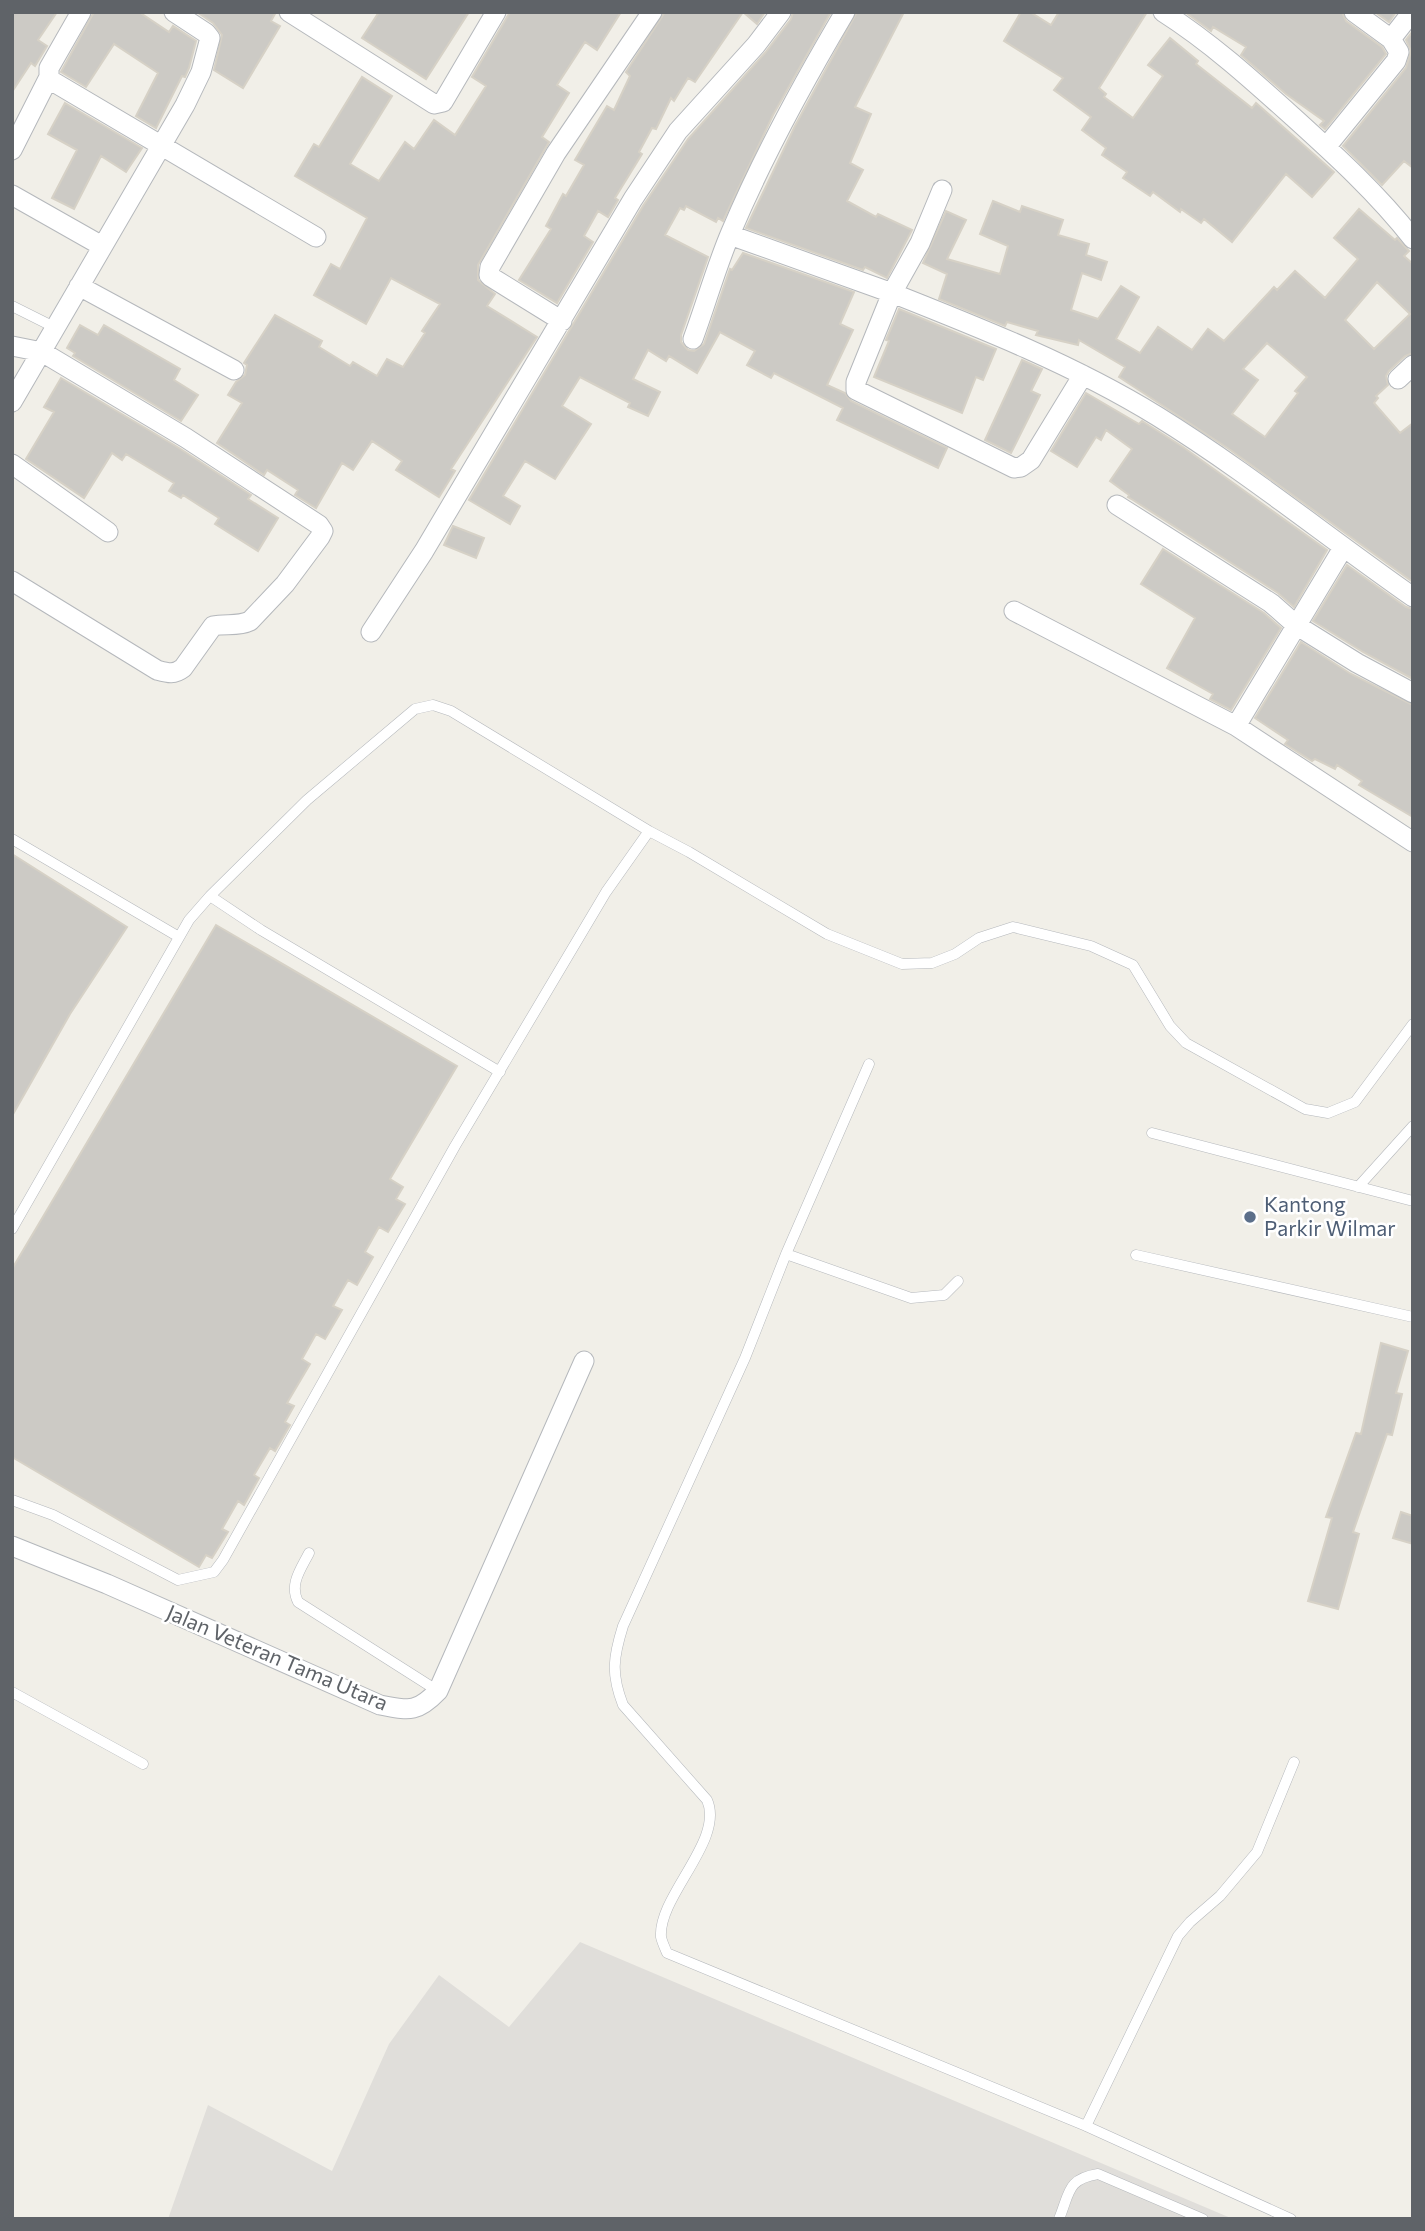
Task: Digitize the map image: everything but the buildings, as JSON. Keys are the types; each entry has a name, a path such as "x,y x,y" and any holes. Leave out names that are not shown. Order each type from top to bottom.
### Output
{"street":[{"path":"12,150 49,77 49,68 81,12"},
{"path":"12,402 201,72 210,38 174,12"},
{"path":"289,12 434,104 443,102 496,12"},
{"path":"562,321 491,277 490,267 556,153 652,12"},
{"path":"371,632 424,551 632,199 678,131 756,45 781,12"},
{"path":"693,339 730,235 768,151 845,12"},
{"path":"1163,12 1245,73 1370,188 1413,239"},
{"path":"1326,147 1396,61 1399,52 1391,39 1354,12"},
{"path":"1391,39 1412,12"},
{"path":"49,77 160,146 316,237"},
{"path":"942,190 920,243 892,293 856,382 856,390 1014,468 1031,460 1083,374"},
{"path":"12,195 102,246"},
{"path":"730,235 892,293 990,332 1083,374 1156,416 1240,471 1413,597"},
{"path":"79,286 234,370"},
{"path":"12,346 42,352 186,438 319,525 323,531 285,584 250,621 243,625 213,626 177,673 157,670 12,581"},
{"path":"1398,379 1413,365"},
{"path":"12,464 108,532"},
{"path":"1117,505 1271,603 1296,625 1357,663 1413,693"},
{"path":"1236,726 1343,548"},
{"path":"1014,611 1236,726 1413,842"},
{"path":"438,1691 584,1361"},
{"name":"Jalan Veteran Tama Utara","path":"12,1546 107,1584 380,1705 406,1710 425,1705 438,1691"}],"lane":[{"path":"12,306 56,328"},
{"path":"12,1229 189,920 307,800 388,729 415,709 433,705 451,711 649,831 690,852 827,934 902,964 932,963 955,954 979,938 1013,928 1091,946 1133,965 1170,1026 1186,1043 1305,1109 1328,1113 1355,1102 1413,1024"},
{"path":"12,1500 53,1515 178,1580 214,1572 454,1146 606,892 649,831"},
{"path":"12,839 179,937"},
{"path":"210,896 261,930 499,1072"},
{"path":"869,1064 786,1254 745,1358 623,1626 613,1657 615,1686 622,1706 708,1800 711,1808 707,1833 665,1917 661,1937 667,1953 691,1964 1086,2126 1291,2219"},
{"path":"1358,1187 1413,1126"},
{"path":"1152,1133 1413,1201"},
{"path":"786,1254 911,1298 944,1295 958,1281"},
{"path":"1136,1255 1413,1317"},
{"path":"309,1552 295,1581 293,1592 298,1602 438,1691"},
{"path":"12,1692 143,1764"},
{"path":"1086,2126 1178,1936 1220,1896 1258,1852 1294,1762"},
{"path":"1059,2219 1073,2184 1081,2177 1098,2174 1203,2219"}],"shaded area":[{"path":"580,1942 1233,2219 168,2219 208,2105 332,2171 389,2044 439,1975 509,2027"}],"place":[{"name":"Kantong Parkir Wilmar","path":"1250,1217"}]}
